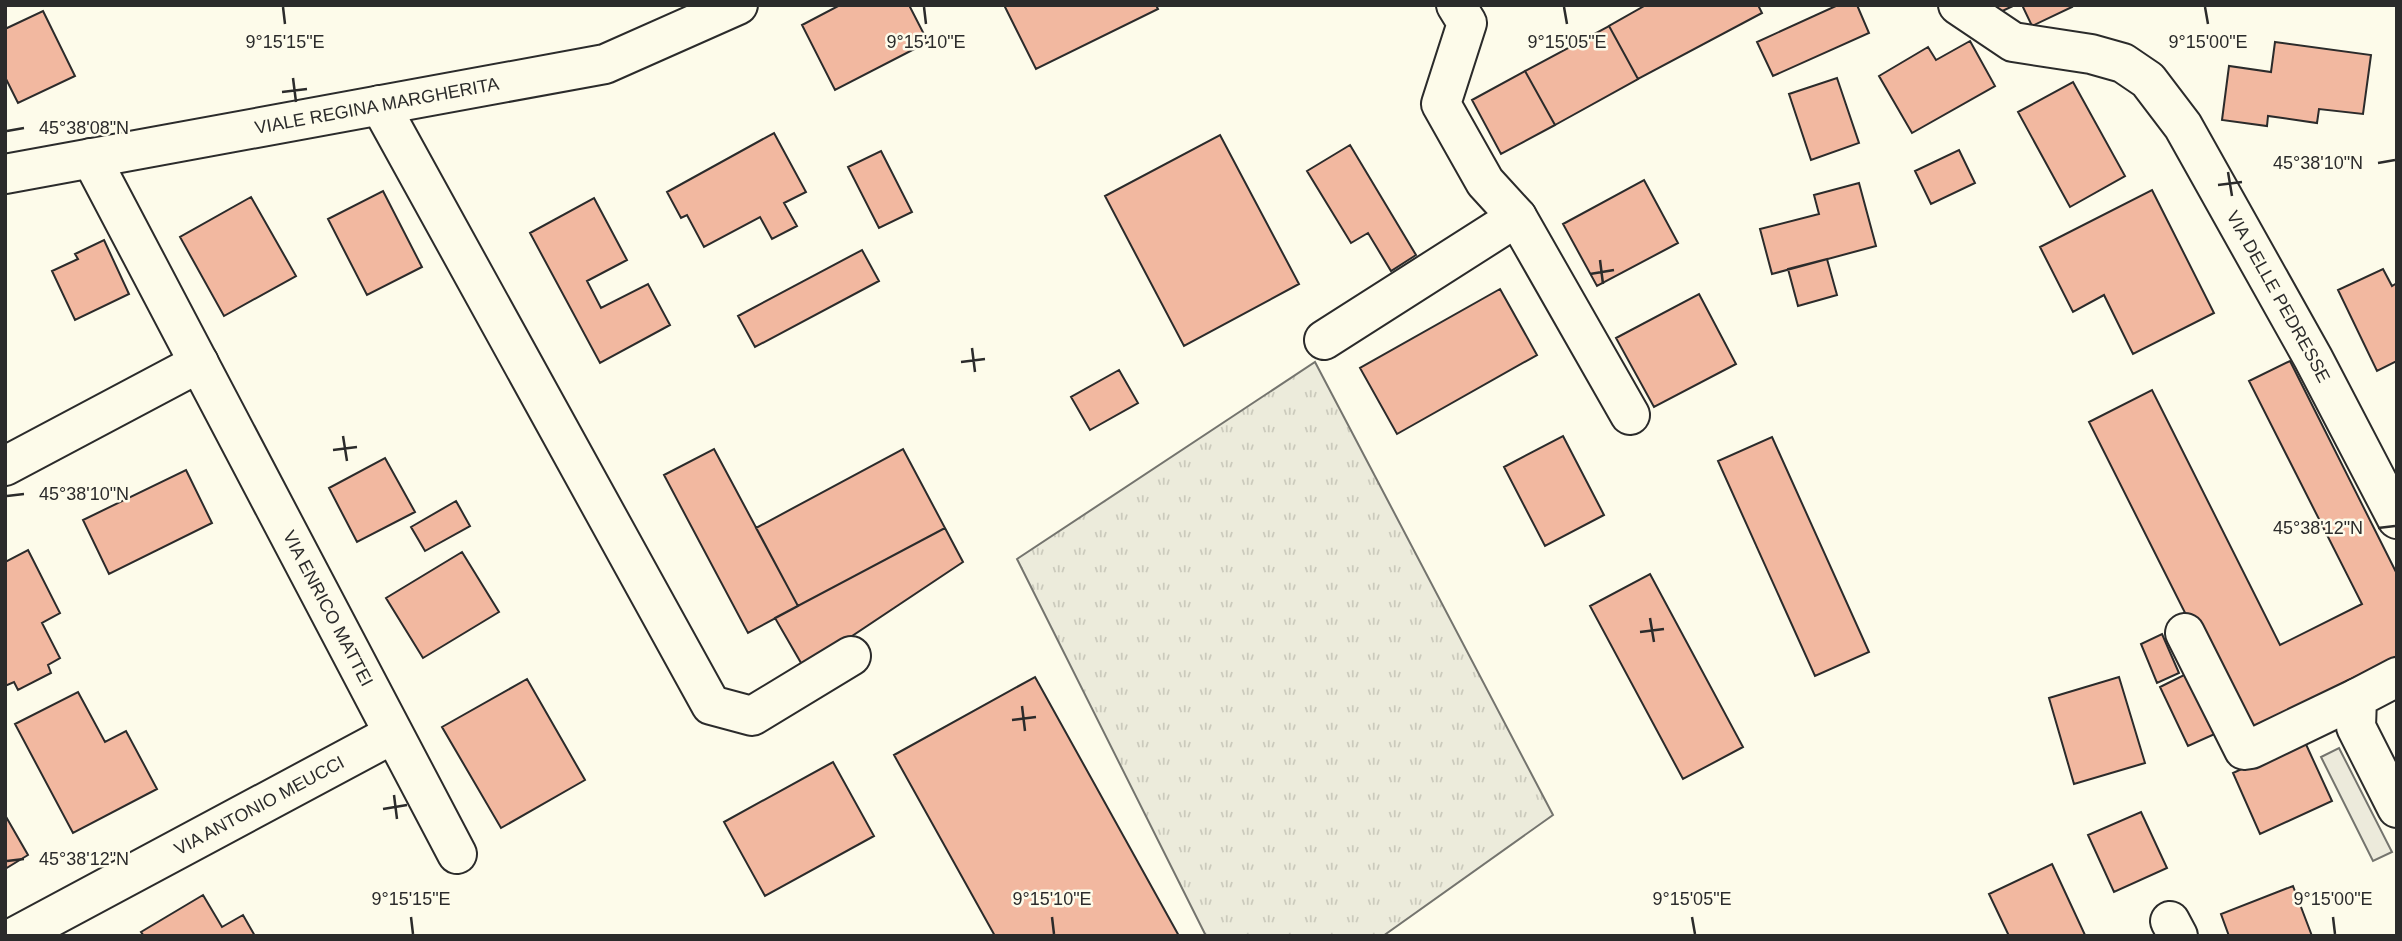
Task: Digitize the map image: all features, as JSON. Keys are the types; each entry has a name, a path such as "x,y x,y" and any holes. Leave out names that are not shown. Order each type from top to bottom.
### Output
{"street":[{"name":"VIALE REGINA MARGHERITA","path":"5,174 605,64 738,5"},
{"path":"1457,5 1466,23 1441,104 1485,182 1517,217 1630,415"},
{"name":"VIA DELLE PEDRESSE","path":"1958,5 2013,42 2091,54 2123,62 2148,80 2183,126 2313,358 2397,519"},
{"path":"380,105 711,705 752,716 852,656"},
{"name":"VIA ENRICO MATTEI","path":"91,158 457,854"},
{"path":"1324,340 1517,217"},
{"path":"5,466 199,363"},
{"path":"2185,633 2244,750 2251,749 2397,677"},
{"path":"2357,698 2356,727 2397,808"},
{"name":"VIA ANTONIO MEUCCI","path":"16,936 393,734"}],"green space":[{"path":"1315,362 1553,815 1383,936 1206,936 1017,559"}],"shaded area":[{"path":"2339,748 2392,852 2373,861 2321,757"}],"building":[{"path":"840,5 909,5 928,42 835,90 802,25"},
{"path":"1004,5 1156,5 1158,9 1036,69"},
{"path":"1646,5 1758,5 1762,13 1638,79 1609,26"},
{"path":"1838,5 1857,5 1869,33 1773,76 1757,42"},
{"path":"1989,5 2015,5 1994,15"},
{"path":"2022,5 2071,5 2072,7 2032,26"},
{"path":"43,11 75,76 18,103 5,77 5,29"},
{"path":"1609,26 1638,79 1555,125 1525,71"},
{"path":"1970,41 1995,86 1912,133 1879,76 1928,47 1936,60"},
{"path":"2275,42 2371,55 2363,114 2319,109 2317,123 2268,116 2267,126 2222,120 2229,66 2271,72"},
{"path":"1525,71 1555,125 1501,154 1472,100"},
{"path":"1837,78 1859,143 1811,160 1789,94"},
{"path":"2073,82 2125,176 2070,207 2018,112"},
{"path":"774,133 806,192 784,203 797,226 772,239 760,217 704,247 687,215 681,218 667,192"},
{"path":"1220,135 1299,284 1184,346 1105,196"},
{"path":"1350,145 1416,255 1391,271 1368,233 1351,243 1307,171"},
{"path":"1959,150 1975,183 1931,204 1915,171"},
{"path":"881,151 912,212 879,228 848,167"},
{"path":"1644,180 1678,243 1597,286 1563,224"},
{"path":"1859,183 1876,246 1772,274 1760,229 1819,214 1814,195"},
{"path":"2152,190 2214,313 2133,354 2104,295 2073,312 2040,247"},
{"path":"383,191 422,267 367,295 328,219"},
{"path":"251,197 296,276 224,316 180,237"},
{"path":"594,198 627,260 587,281 601,308 648,284 670,325 600,363 530,233"},
{"path":"104,240 129,294 75,320 52,271 78,259 75,254"},
{"path":"862,250 879,281 755,347 738,316"},
{"path":"1827,259 1837,295 1798,306 1788,269"},
{"path":"2383,269 2392,286 2397,283 2397,361 2377,371 2338,290"},
{"path":"1500,289 1537,355 1397,434 1360,368"},
{"path":"1699,294 1736,364 1654,407 1616,338"},
{"path":"2290,361 2397,574 2397,656 2245,732 2089,422 2152,390 2280,645 2362,604 2249,381"},
{"path":"1119,370 1138,403 1090,430 1071,397"},
{"path":"1563,436 1604,515 1545,546 1504,467"},
{"path":"1772,437 1869,652 1815,676 1718,461"},
{"path":"714,449 798,606 748,633 664,475"},
{"path":"903,449 945,528 798,606 756,528"},
{"path":"385,458 415,512 357,542 329,488"},
{"path":"186,470 212,523 109,574 83,520"},
{"path":"456,501 470,526 425,551 411,527"},
{"path":"945,528 963,562 804,668 775,618"},
{"path":"28,550 60,613 42,623 60,658 48,665 51,673 18,690 14,682 5,686 5,562"},
{"path":"462,552 499,612 423,658 386,598"},
{"path":"1650,574 1743,747 1683,779 1590,606"},
{"path":"2162,634 2179,673 2157,683 2141,644"},
{"path":"2188,673 2217,733 2188,746 2160,687"},
{"path":"1035,677 1179,936 995,936 894,755"},
{"path":"2119,677 2145,763 2074,784 2049,698"},
{"path":"527,679 585,780 501,828 442,727"},
{"path":"78,692 105,742 126,731 157,789 73,833 15,724"},
{"path":"2304,740 2332,801 2260,834 2233,773"},
{"path":"833,762 874,836 765,896 724,822"},
{"path":"2141,812 2167,868 2114,892 2088,835"},
{"path":"5,815 28,855 5,869"},
{"path":"2052,864 2085,935 2009,936 1989,894"},
{"path":"2293,886 2312,936 2229,936 2221,914"},
{"path":"203,895 222,927 243,915 255,936 144,936 141,932"}]}
